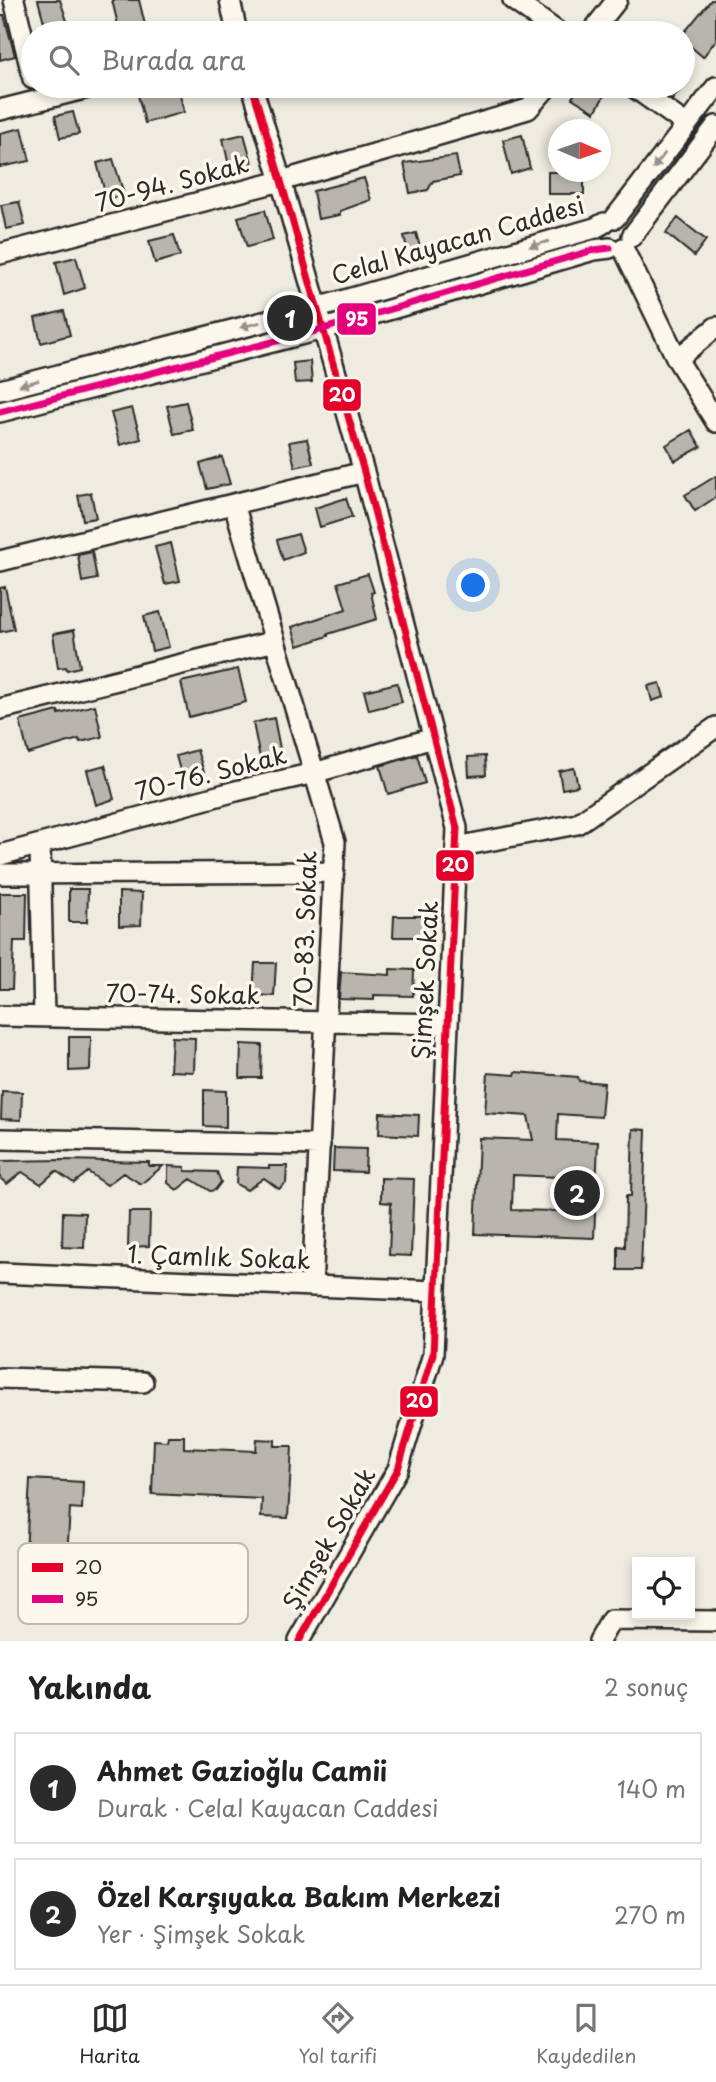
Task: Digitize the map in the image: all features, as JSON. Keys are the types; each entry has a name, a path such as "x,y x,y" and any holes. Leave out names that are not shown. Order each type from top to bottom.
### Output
{"street":[{"path":"14,0 21,29"},
{"path":"230,0 234,21"},
{"path":"513,0 542,21"},
{"path":"600,21 617,0"},
{"name":"Celal Kayacan Caddesi","path":"0,390 317,308 595,228 610,220 716,87"},
{"path":"0,110 26,98"},
{"name":"Şimşek Sokak","path":"256,98 364,472 457,828 433,1354 398,1469 299,1641"},
{"name":"70-94. Sokak","path":"0,254 281,181 528,109 538,98"},
{"path":"649,98 687,125"},
{"path":"622,244 716,126"},
{"path":"610,220 627,221 631,228 622,244 602,239 601,231 610,220"},
{"path":"622,244 677,359 716,422"},
{"name":"Celal Kayacan Caddesi","path":"0,412 323,329 622,244"},
{"path":"677,359 716,327"},
{"path":"0,561 364,472"},
{"name":"70-83. Sokak","path":"234,504 335,842 313,1286"},
{"path":"0,709 275,641"},
{"path":"456,847 577,824 716,727"},
{"name":"70-76. Sokak","path":"0,855 236,791 314,773 433,738"},
{"path":"40,845 44,1017"},
{"path":"0,874 334,872"},
{"name":"70-74. Sokak","path":"0,1016 448,1024"},
{"path":"0,1139 320,1145"},
{"name":"1. Çamlık Sokak","path":"0,1273 436,1291"},
{"path":"0,1378 143,1382"},
{"path":"604,1638 611,1620 716,1621"}],"building":[{"path":"38,0 60,0 67,21 44,21"},
{"path":"112,0 139,0 144,21 117,21"},
{"path":"711,0 716,0 716,40 703,57 695,50 694,21"},
{"path":"0,15 4,15 15,56 0,60"},
{"path":"139,98 181,98 184,112 145,123"},
{"path":"572,98 603,98 595,112"},
{"path":"73,112 79,134 60,138 55,116"},
{"path":"22,128 30,161 0,167 0,133"},
{"path":"244,134 252,163 230,170 223,139"},
{"path":"522,135 530,168 511,174 503,140"},
{"path":"456,156 460,176 433,181 428,190 410,193 404,163"},
{"path":"113,159 124,194 107,200 97,163"},
{"path":"364,178 371,200 340,211 340,215 318,219 313,191"},
{"path":"548,182 584,182 584,194 548,194"},
{"path":"19,202 25,225 6,229 1,205"},
{"path":"265,210 273,240 247,247 238,217"},
{"path":"678,218 706,240 694,256 666,233"},
{"path":"416,233 420,247 408,252 404,236"},
{"path":"174,235 180,256 155,263 149,241"},
{"path":"76,257 85,288 64,295 56,262"},
{"path":"64,311 70,335 41,343 35,318"},
{"path":"310,361 312,382 295,383 293,363"},
{"path":"186,402 193,430 174,434 167,406"},
{"path":"132,408 141,439 120,445 111,413"},
{"path":"691,430 701,447 675,461 666,445"},
{"path":"307,439 313,463 295,467 289,442"},
{"path":"222,457 230,484 207,489 200,464"},
{"path":"716,476 716,497 695,511 685,495"},
{"path":"91,493 96,518 83,520 78,495"},
{"path":"346,498 352,517 320,527 315,508"},
{"path":"298,534 304,552 283,560 277,540"},
{"path":"171,543 180,581 165,584 155,547"},
{"path":"92,552 97,579 82,582 78,555"},
{"path":"368,574 374,592 371,593 377,619 298,646 292,627 346,609 338,583"},
{"path":"5,587 14,629 0,632 0,588"},
{"path":"160,612 169,647 152,651 144,616"},
{"path":"74,630 80,667 67,670 66,667 58,668 53,634"},
{"path":"238,669 246,702 189,717 181,682"},
{"path":"397,683 402,702 369,710 364,691"},
{"path":"660,683 664,697 652,701 648,686"},
{"path":"95,705 102,737 80,742 79,739 28,754 20,721"},
{"path":"274,718 282,759 261,763 253,723"},
{"path":"197,750 205,775 183,781 176,756"},
{"path":"417,755 425,783 388,794 380,766"},
{"path":"485,756 486,775 469,776 468,757"},
{"path":"105,765 114,799 96,805 87,770"},
{"path":"574,768 578,786 562,789 559,771"},
{"path":"69,889 88,889 87,922 69,922"},
{"path":"119,892 142,893 141,925 119,926"},
{"path":"0,893 27,893 26,941 14,941 12,989 0,989"},
{"path":"394,916 428,916 428,937 393,937"},
{"path":"255,963 276,963 274,996 253,995"},
{"path":"390,969 414,970 413,996 374,995 374,1000 339,999 341,972 390,975"},
{"path":"69,1037 91,1037 90,1070 69,1071"},
{"path":"172,1037 195,1038 194,1072 170,1071"},
{"path":"241,1044 262,1045 261,1078 240,1078"},
{"path":"516,1072 578,1077 579,1081 604,1083 601,1117 558,1114 557,1140 598,1142 594,1238 475,1234 479,1138 533,1140 528,1116 485,1113 488,1073 515,1075","holes":["513,1175 558,1177 557,1211 512,1210"]},
{"path":"204,1090 226,1091 226,1127 204,1126"},
{"path":"2,1091 22,1092 21,1120 1,1119"},
{"path":"380,1113 419,1115 418,1136 379,1134"},
{"path":"633,1129 646,1130 641,1270 618,1270 618,1246 625,1247 626,1196 631,1196"},
{"path":"334,1148 366,1149 365,1172 333,1171"},
{"path":"0,1161 149,1162 149,1166 163,1166 141,1184 123,1173 107,1185 88,1172 74,1183 56,1171 41,1184 22,1172 7,1184 0,1178"},
{"path":"168,1166 185,1167 185,1171 217,1172 221,1182 215,1190 210,1191 191,1179 177,1190 168,1183"},
{"path":"287,1166 286,1183 279,1189 264,1178 247,1190 236,1184 237,1167"},
{"path":"381,1178 414,1179 411,1256 389,1255 391,1203 381,1202"},
{"path":"63,1212 85,1213 84,1248 62,1247"},
{"path":"129,1212 150,1212 149,1246 128,1247"},
{"path":"168,1436 184,1436 184,1448 256,1451 257,1439 275,1440 275,1446 292,1446 288,1518 261,1517 262,1499 152,1494 154,1440 167,1441"},
{"path":"30,1479 83,1482 82,1509 70,1508 68,1543 27,1543"}],"transit line":[{"name":"20","path":"256,98 364,472 457,828 433,1354 398,1469 299,1641"},
{"name":"95","path":"0,412 323,329 594,250 610,248"}],"place":[{"name":"Ahmet Gazioğlu Camii","path":"290,318"},
{"name":"Özel Karşıyaka Bakım Merkezi","path":"577,1193"}]}
